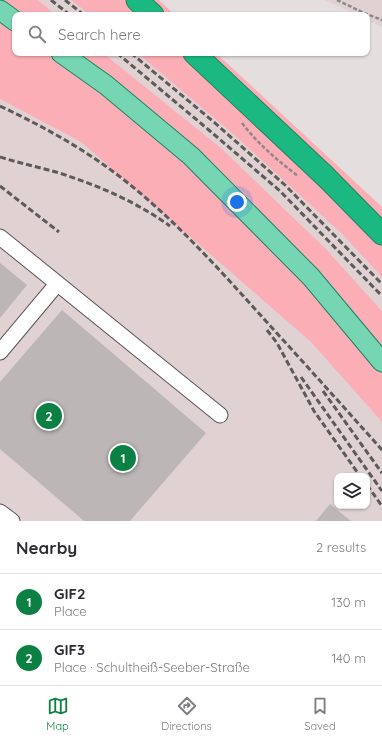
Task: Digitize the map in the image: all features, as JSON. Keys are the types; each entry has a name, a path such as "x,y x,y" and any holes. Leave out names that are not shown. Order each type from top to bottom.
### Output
{"highway":[{"path":"137,0 150,12"},
{"path":"197,56 326,177 382,234"}],"main road":[{"path":"0,10 12,19"},
{"path":"65,56 106,85 191,156 311,277 382,362"}],"street":[{"path":"0,237 220,415"},
{"path":"0,352 57,284"},
{"path":"0,512 12,521"}],"path":[{"path":"338,0 362,12"},
{"path":"370,15 382,20"}],"shaded area":[{"path":"0,0 38,0 52,12 12,12 12,56 107,56 221,148 325,248 382,311 382,422 311,342 81,142 0,99"},
{"path":"38,0 71,0 86,12 52,12"},
{"path":"71,0 159,0 172,12 86,12"},
{"path":"325,0 382,0 382,27 370,21 370,12 351,12"},
{"path":"107,56 141,56 233,134 342,234 382,277 382,311 325,248 221,148"},
{"path":"141,56 219,56 382,207 382,277 342,234 233,134"},
{"path":"0,99 81,142 311,342 382,422 382,521 0,521"}],"building":[{"path":"0,263 27,285 0,318"},
{"path":"62,310 206,433 130,521 84,521 0,449 0,382"},
{"path":"330,504 334,509 336,509 351,521 316,521"}],"railway":[{"path":"51,0 66,12"},
{"path":"65,0 80,12"},
{"path":"121,56 280,191 382,296"},
{"path":"135,56 215,123 285,185 382,284"},
{"path":"0,106 44,128 87,154 136,189 175,224 229,281 382,450"},
{"path":"0,157 56,172 101,188 129,201 170,226"},
{"path":"0,186 59,232"},
{"path":"267,330 277,343 314,411 358,473"},
{"path":"301,377 382,491"},
{"path":"323,391 382,473"},
{"path":"370,489 382,506"}],"place":[{"name":"GIF3","path":"49,416"},
{"name":"GIF2","path":"123,458"}]}
